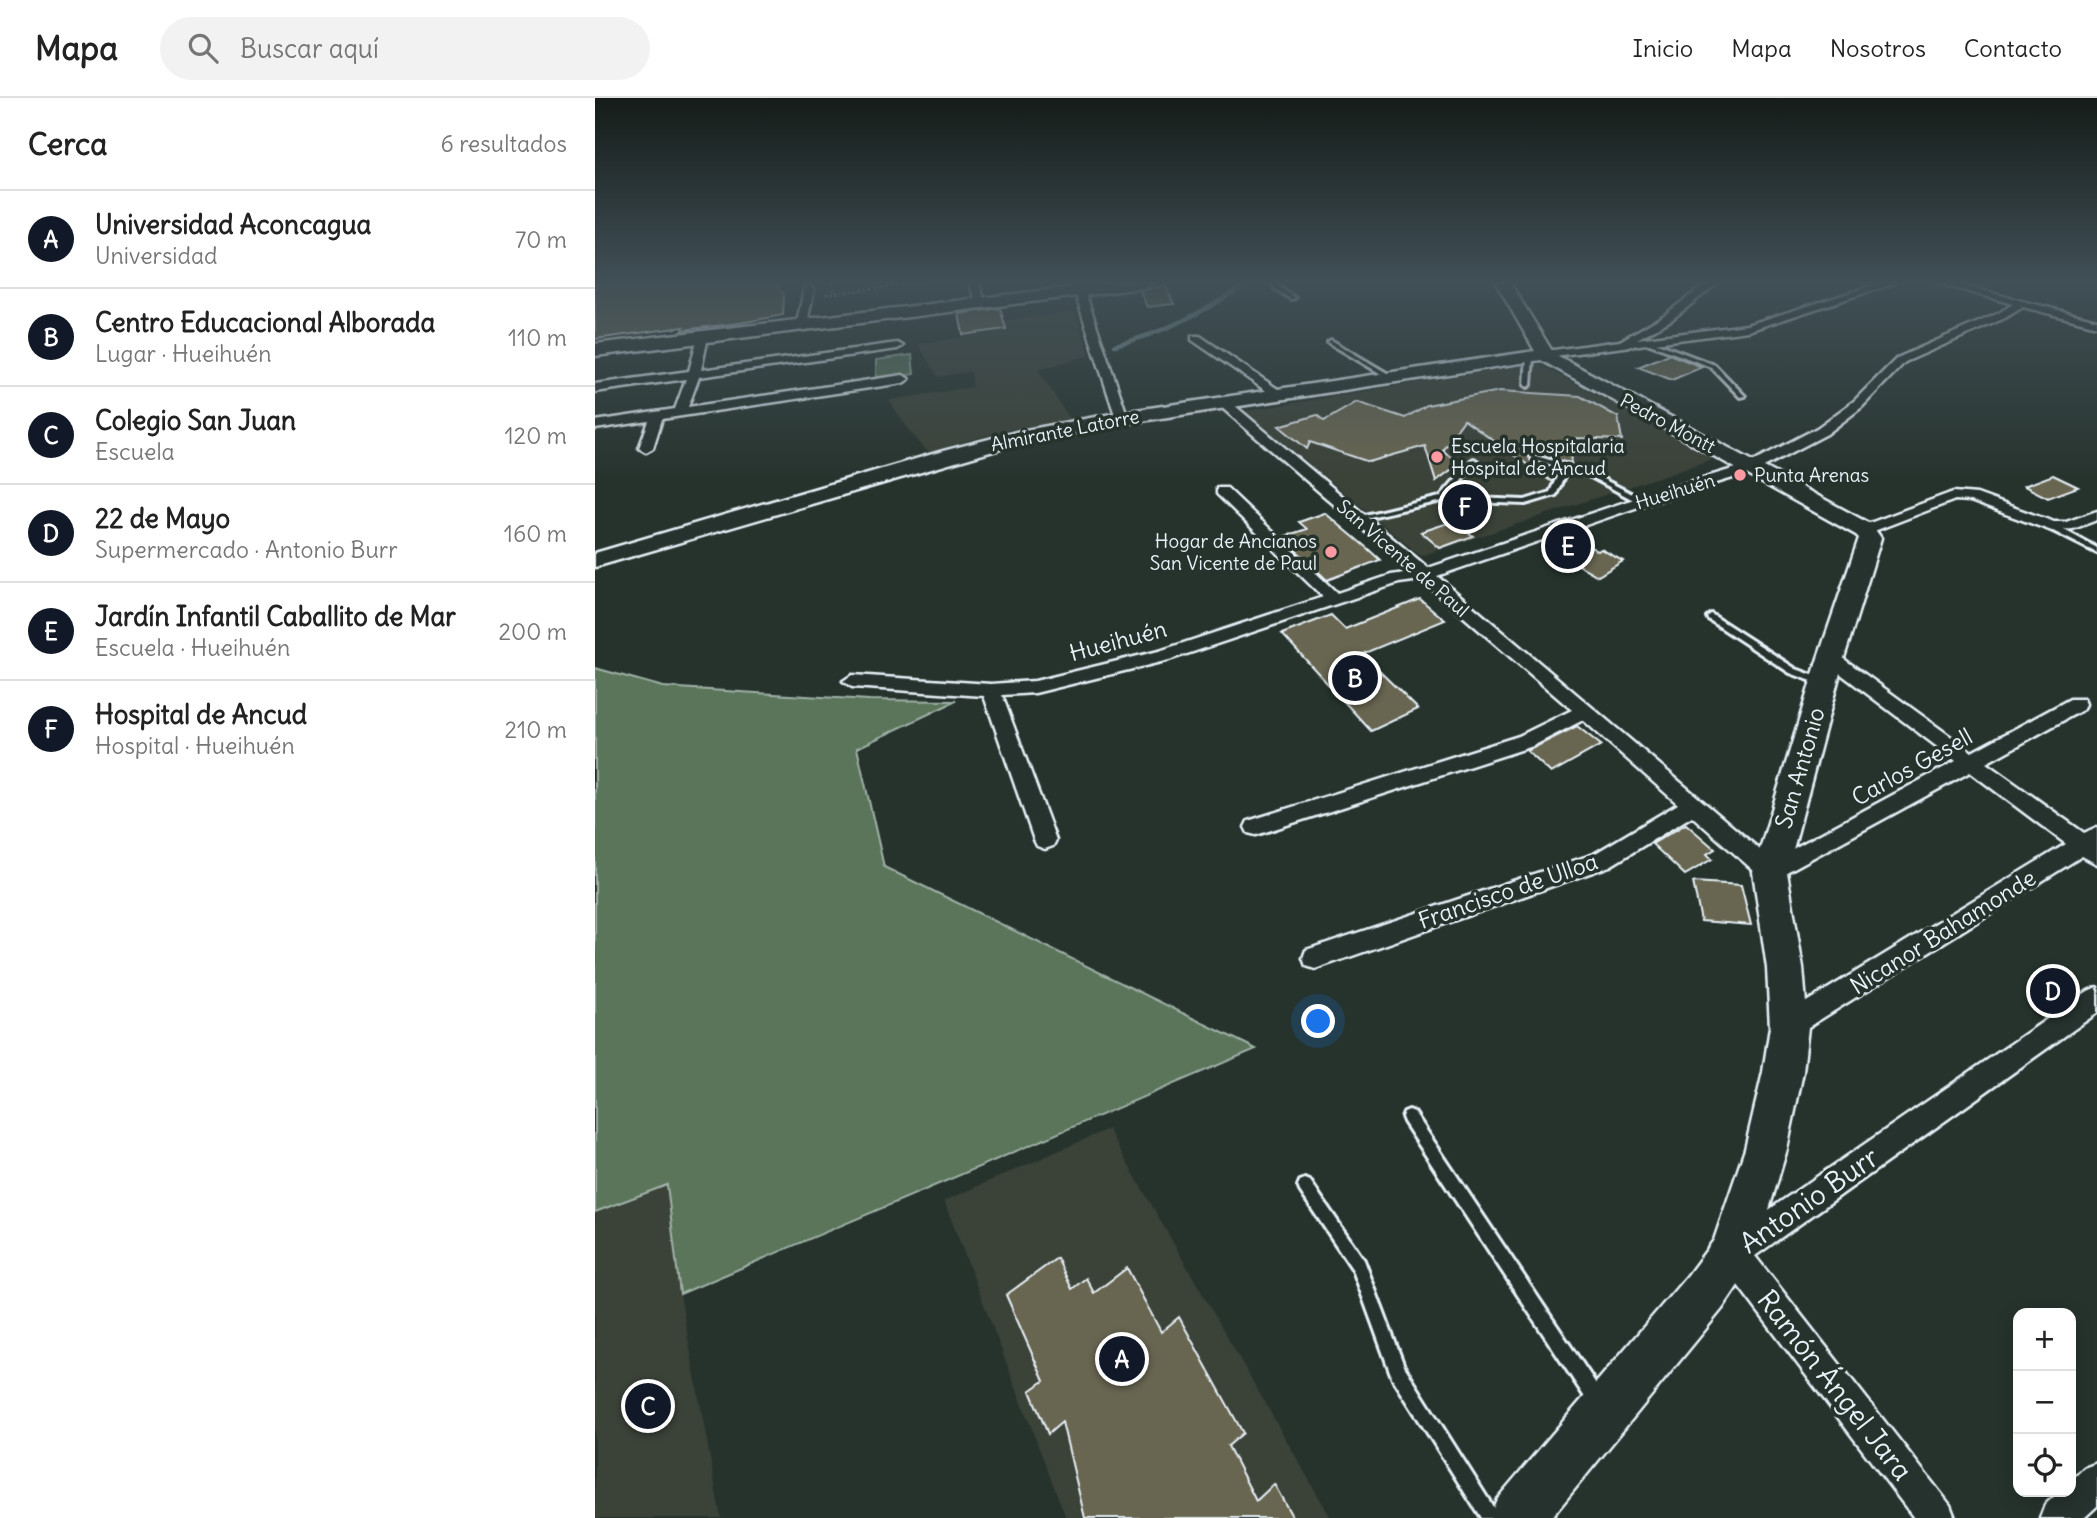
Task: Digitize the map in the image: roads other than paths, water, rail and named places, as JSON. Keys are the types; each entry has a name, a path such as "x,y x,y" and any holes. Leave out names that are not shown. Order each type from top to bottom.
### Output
{"main road":[{"name":"Pedro Montt","path":"1535,349 1538,355 1554,361 1864,530"},
{"name":"Almirante Latorre","path":"595,560 950,455 1020,437 1122,418 1538,355"},
{"name":"San Antonio","path":"1733,1253 1766,1149 1783,1072 1789,1027 1782,936 1770,873 1828,670 1870,538 1864,530"},
{"name":"Antonio Burr","path":"1516,1518 1603,1410 1705,1292 1733,1253"}],"street":[{"path":"680,412 700,349"},
{"path":"595,388 872,349"},
{"path":"1100,349 1122,418"},
{"path":"1213,349 1279,394"},
{"path":"1538,355 1583,349"},
{"name":"Hueihuén","path":"852,681 991,690 1035,687 1093,674 1226,636 1397,578 1423,575 1642,501 1751,468 1822,431 1858,404 1901,360 1925,349"},
{"path":"595,425 903,379"},
{"name":"San Vicente de Paul","path":"1224,403 1423,575 1585,710 1770,873"},
{"path":"646,448 657,416"},
{"path":"1222,491 1334,599"},
{"path":"1864,530 1953,496 1972,497 2052,527 2068,526 2097,515"},
{"path":"1828,670 1972,762 2092,845"},
{"path":"991,690 1045,840"},
{"name":"Carlos Gesell","path":"1770,873 2077,704"},
{"path":"1256,827 1526,741 1585,710"},
{"name":"Francisco de Ulloa","path":"1315,958 1602,860 1691,806"},
{"name":"Nicanor Bahamonde","path":"1789,1027 2092,845"},
{"name":"Antonio Burr","path":"1733,1253 2097,999"},
{"name":"Ramón Ángel Jara","path":"1733,1253 1937,1518"},
{"path":"2057,1518 2097,1481"}],"lane":[{"path":"1343,349 1390,377"},
{"path":"1668,349 1713,366 1742,396"},
{"path":"1528,385 1538,355"},
{"path":"1532,457 1566,466 1642,501"},
{"path":"1441,499 1474,461"},
{"path":"1356,518 1441,499 1526,502 1553,493 1566,466"},
{"path":"2052,527 2097,551"},
{"path":"1711,617 1793,671 1828,670"},
{"path":"1409,1117 1603,1410"},
{"path":"1305,1186 1359,1265 1398,1370 1491,1518"}],"place":[{"name":"Escuela Hospitalaria Hospital de Ancud","path":"1437,457"},
{"name":"Punta Arenas","path":"1740,475"},
{"name":"Hospital de Ancud","path":"1465,507"},
{"name":"Jardín Infantil Caballito de Mar","path":"1568,546"},
{"name":"Hogar de Ancianos San Vicente de Paul","path":"1331,552"},
{"name":"Centro Educacional Alborada","path":"1355,678"},
{"name":"22 de Mayo","path":"2053,991"},
{"name":"Universidad Aconcagua","path":"1122,1359"},
{"name":"Colegio San Juan","path":"648,1406"}]}
